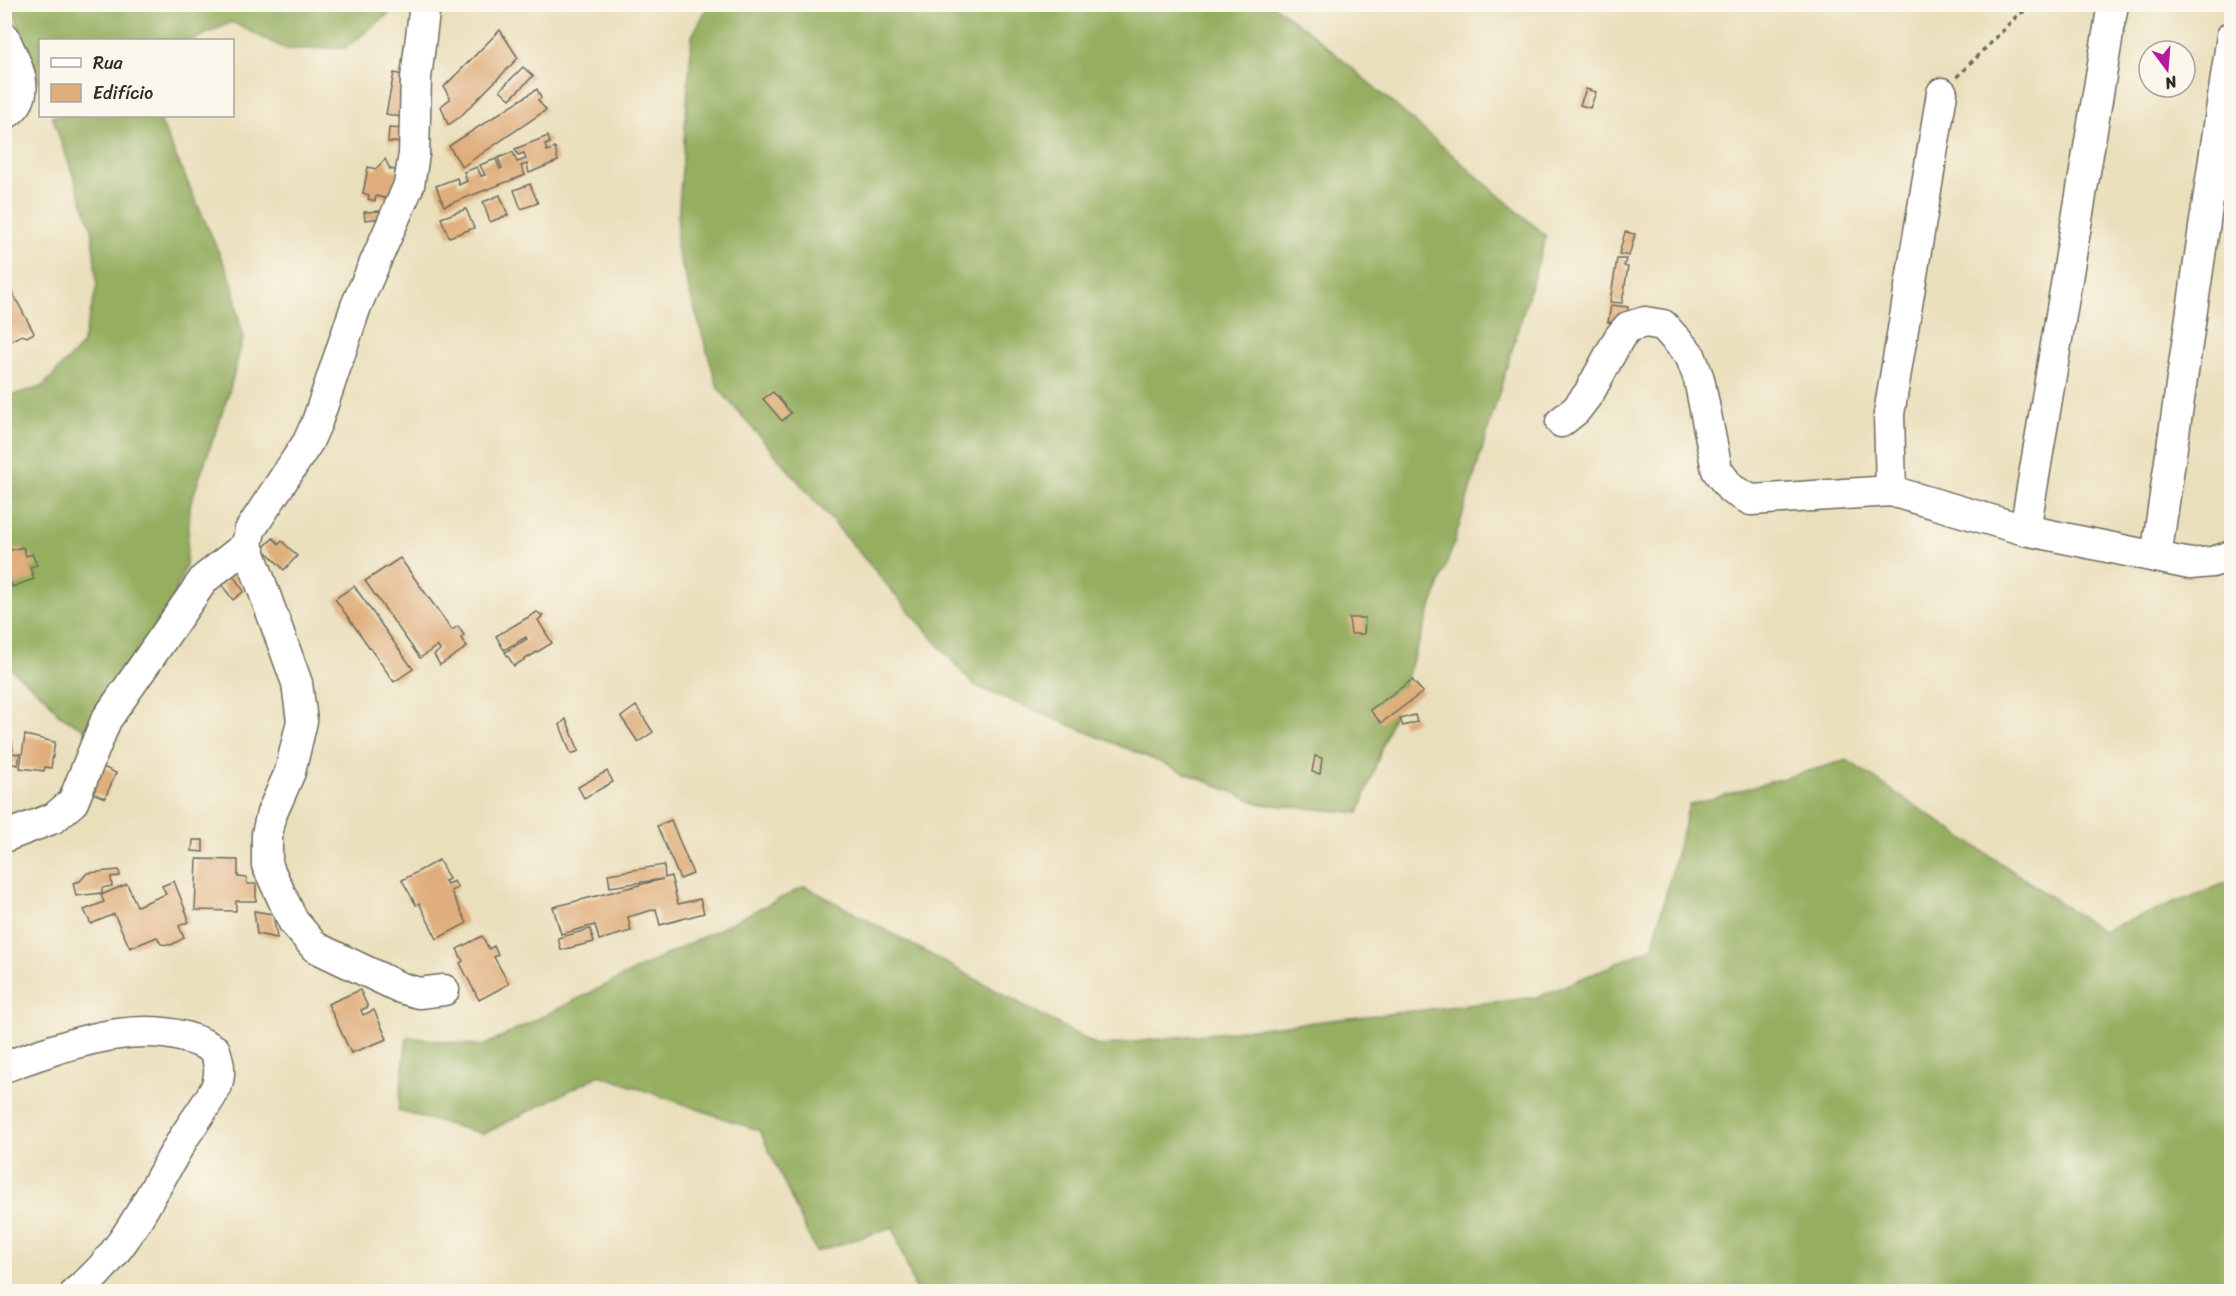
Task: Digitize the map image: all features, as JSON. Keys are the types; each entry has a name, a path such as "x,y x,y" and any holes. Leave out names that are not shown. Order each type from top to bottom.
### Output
{"street":[{"path":"424,4 416,78 414,154 408,185 356,306 317,422 308,442 250,530 247,545 297,683 302,721 291,772 272,813 267,834 267,865 293,921 315,947 402,988 418,993 444,990"},
{"path":"2025,530 2113,4"},
{"path":"2156,557 2232,36"},
{"path":"4,37 24,84 21,101 4,115"},
{"path":"1892,491 1889,414 1942,93"},
{"path":"1561,422 1576,410 1589,393 1619,338 1628,327 1645,322 1663,325 1690,355 1700,379 1717,470 1731,489 1751,500 1892,491 2025,530 2190,564 2211,562 2232,556"},
{"path":"4,837 54,818 73,802 106,720 204,579 247,545"},
{"path":"4,1067 73,1042 154,1031 198,1039 216,1050 221,1070 217,1088 172,1157 143,1213 96,1276 76,1292"}],"path":[{"path":"1942,93 2020,13 2042,4"}],"green space":[{"path":"11,4 393,5 391,12 345,48 285,49 232,22 195,39 39,39 39,82"},
{"path":"709,5 1273,5 1315,36 1546,236 1455,540 1359,813 1261,804 973,685 718,388 676,246 692,36"},
{"path":"52,117 158,117 232,282 243,339 228,396 190,505 186,564 172,602 94,735 58,714 48,700 5,664 4,397 42,387 82,345 97,287 92,228"},
{"path":"1847,760 2102,931 2231,881 2231,1291 916,1291 893,1227 816,1252 760,1131 600,1075 484,1134 398,1111 407,1037 483,1046 805,886 1098,1046 1539,997 1652,948 1689,805"}],"building":[{"path":"500,30 518,58 460,117 448,125 441,106 450,99 444,87"},
{"path":"523,67 533,76 510,99 500,90"},
{"path":"394,73 407,76 405,118 386,114"},
{"path":"537,89 541,98 538,100 546,110 462,167 449,146"},
{"path":"1586,89 1596,92 1590,108 1580,105"},
{"path":"389,128 408,129 407,143 388,142"},
{"path":"548,136 550,143 545,145 547,151 555,148 558,161 529,173 527,164 521,166 525,175 444,206 436,186 457,178 459,185 467,181 464,172 477,167 481,176 485,175 480,165 496,159 500,169 502,168 498,158 513,152 517,162 526,159 524,153 518,155 515,149"},
{"path":"385,159 390,169 399,171 393,200 376,196 375,201 368,199 369,195 363,193 368,167 376,169"},
{"path":"530,184 538,203 521,209 514,190"},
{"path":"500,195 508,215 490,222 483,202"},
{"path":"466,209 474,228 449,237 441,218"},
{"path":"383,211 383,218 365,220 364,212"},
{"path":"1625,232 1635,234 1629,256 1619,254"},
{"path":"1617,259 1626,259 1624,266 1628,267 1622,303 1610,302"},
{"path":"4,286 6,290 10,288 34,333 27,337 22,335 10,341 4,331"},
{"path":"1611,305 1628,307 1627,324 1608,322"},
{"path":"773,392 791,413 782,421 763,399"},
{"path":"273,538 279,544 282,541 297,556 284,570 263,548"},
{"path":"23,547 26,556 32,554 37,565 30,567 34,579 12,587 11,583 8,584 9,588 4,589 4,552"},
{"path":"400,558 452,630 458,626 464,635 461,638 467,647 440,665 434,655 440,650 437,646 420,658 365,581"},
{"path":"231,573 244,591 233,600 222,585"},
{"path":"354,586 413,669 394,682 335,599"},
{"path":"537,612 543,616 538,620 552,643 514,666 505,652 527,639 526,637 504,650 496,636"},
{"path":"1349,618 1365,618 1364,634 1351,634"},
{"path":"1412,680 1423,692 1381,723 1370,710"},
{"path":"636,706 653,732 638,742 621,717"},
{"path":"1415,715 1417,722 1403,726 1400,719"},
{"path":"566,719 579,751 571,754 560,725"},
{"path":"25,735 55,742 51,768 45,767 44,771 20,768"},
{"path":"11,737 13,750 6,751 4,738"},
{"path":"10,753 20,754 18,765 8,763"},
{"path":"1315,756 1322,758 1320,774 1312,772"},
{"path":"99,765 116,773 105,798 88,791"},
{"path":"607,771 613,782 584,798 578,787"},
{"path":"671,820 693,874 680,879 657,826"},
{"path":"193,840 203,840 203,852 192,851"},
{"path":"197,859 238,860 238,877 247,878 247,884 256,884 256,901 236,901 236,911 195,910"},
{"path":"439,860 449,879 445,881 447,884 454,881 458,888 451,891 467,923 437,939 419,903 416,905 402,880"},
{"path":"664,865 665,878 671,876 678,904 700,899 704,913 660,925 656,909 628,917 631,931 599,940 595,925 561,934 553,907 663,879 610,887 608,874"},
{"path":"119,870 120,876 111,877 112,886 102,888 102,893 76,896 73,883 80,881 87,873"},
{"path":"174,881 188,922 179,926 184,938 171,945 161,944 157,937 130,948 114,914 91,924 84,910 104,902 101,895 127,884 137,906 166,894 162,886"},
{"path":"254,911 273,914 277,938 257,934"},
{"path":"590,929 594,942 561,950 558,938"},
{"path":"482,936 489,949 494,946 498,955 494,957 509,984 479,1000 460,963 463,961 457,949"},
{"path":"360,990 368,1007 361,1010 363,1015 374,1010 387,1039 351,1053 328,1004"}]}
